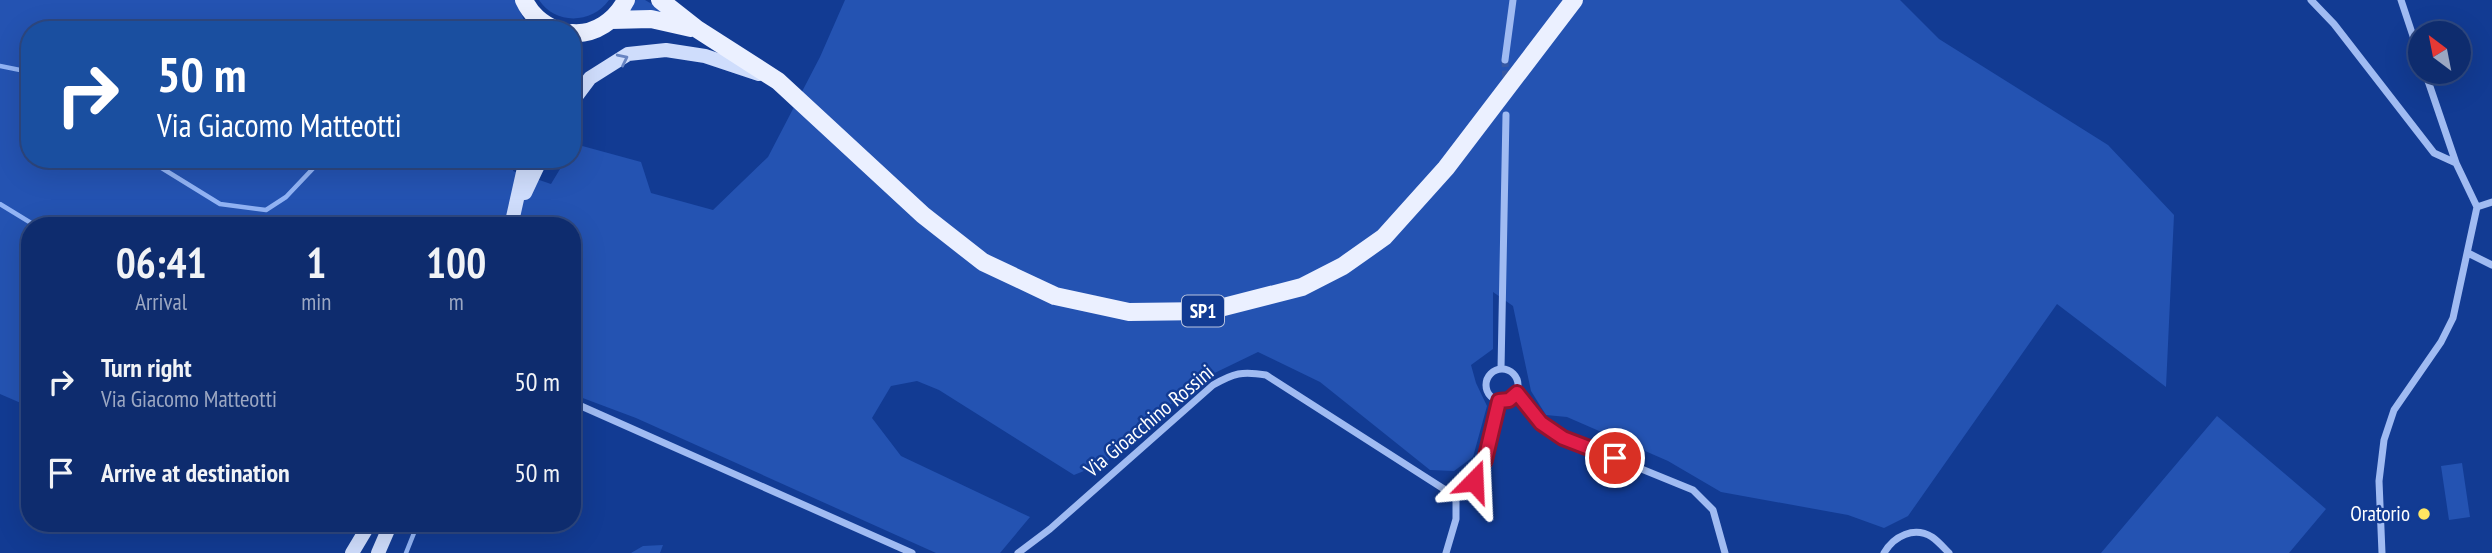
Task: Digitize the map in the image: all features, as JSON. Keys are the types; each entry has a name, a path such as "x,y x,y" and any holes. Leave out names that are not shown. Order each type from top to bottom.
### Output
{"main road":[{"path":"611,20 626,0"},
{"name":"SP1","path":"660,0 697,29 778,81 923,215 983,262 1055,296 1129,312 1208,311 1302,287 1343,266 1384,237 1446,168 1574,0"},
{"path":"526,5 540,21"},
{"name":"SP1","path":"581,34 611,20 651,19 697,29"},
{"path":"581,90 590,78 628,54 666,50 705,56 778,81"},
{"path":"513,217 524,168"},
{"path":"514,217 537,168"},
{"path":"352,553 365,532"},
{"path":"378,553 387,532"}],"street":[{"path":"1505,60 1513,0"},
{"path":"2311,0 2334,24 2434,153 2456,163"},
{"path":"2401,0 2408,21"},
{"path":"2382,553 2379,481 2384,440 2394,410 2441,342 2453,318 2477,207 2456,163 2429,84"},
{"path":"1501,369 1506,115"},
{"path":"2477,207 2492,202"},
{"path":"2468,253 2492,265"},
{"path":"1501,369 1509,370 1516,376 1519,388 1517,393 1509,400 1499,401 1489,395 1486,385 1490,374 1501,369"},
{"name":"Via Gioacchino Rossini","path":"1018,553 1050,529 1213,385 1229,376 1247,372 1266,375 1289,388 1439,487 1456,491"},
{"path":"1517,393 1541,423 1563,438 1693,490 1713,510 1726,553"},
{"path":"1446,553 1456,519 1456,491 1474,481 1485,460 1499,401"},
{"path":"581,406 912,553"},
{"path":"1884,553 1893,540 1911,531 1931,536 1949,553"}],"shaded area":[{"path":"0,0 516,0 524,21 21,21 21,168 513,168 513,171 551,184 561,168 581,168 581,146 641,162 651,193 713,210 768,157 820,57 845,0 1900,0 1939,39 2108,145 2174,215 2166,387 2057,304 1908,516 1884,528 1848,515 1721,492 1668,461 1567,417 1546,415 1531,391 1513,306 1493,292 1493,349 1471,365 1487,406 1473,457 1454,471 1430,470 1320,382 1258,352 1196,382 1106,462 1074,475 939,390 917,381 891,386 872,418 901,456 1030,517 1000,553 936,553 636,418 581,397 581,217 21,217 21,403 0,394"},
{"path":"539,0 609,0 593,14 574,18 554,14"},
{"path":"635,0 645,0 674,17 648,11 630,11"},
{"path":"2217,416 2326,509 2289,553 2101,553"},
{"path":"2462,463 2470,517 2449,520 2441,466"},
{"path":"663,545 660,553 631,553 643,546"}],"waterway":[{"path":"0,66 21,70"},
{"path":"162,168 220,204 266,210 286,197 313,168"},
{"path":"0,204 21,217"},
{"path":"406,553 414,532"}],"tunnel":[{"path":"1505,60 1506,84"}],"place":[{"name":"Oratorio","path":"2424,514"}],"route":[{"path":"1474,481 1485,460 1499,401 1509,400 1517,393 1541,423 1563,438 1615,458"}]}
